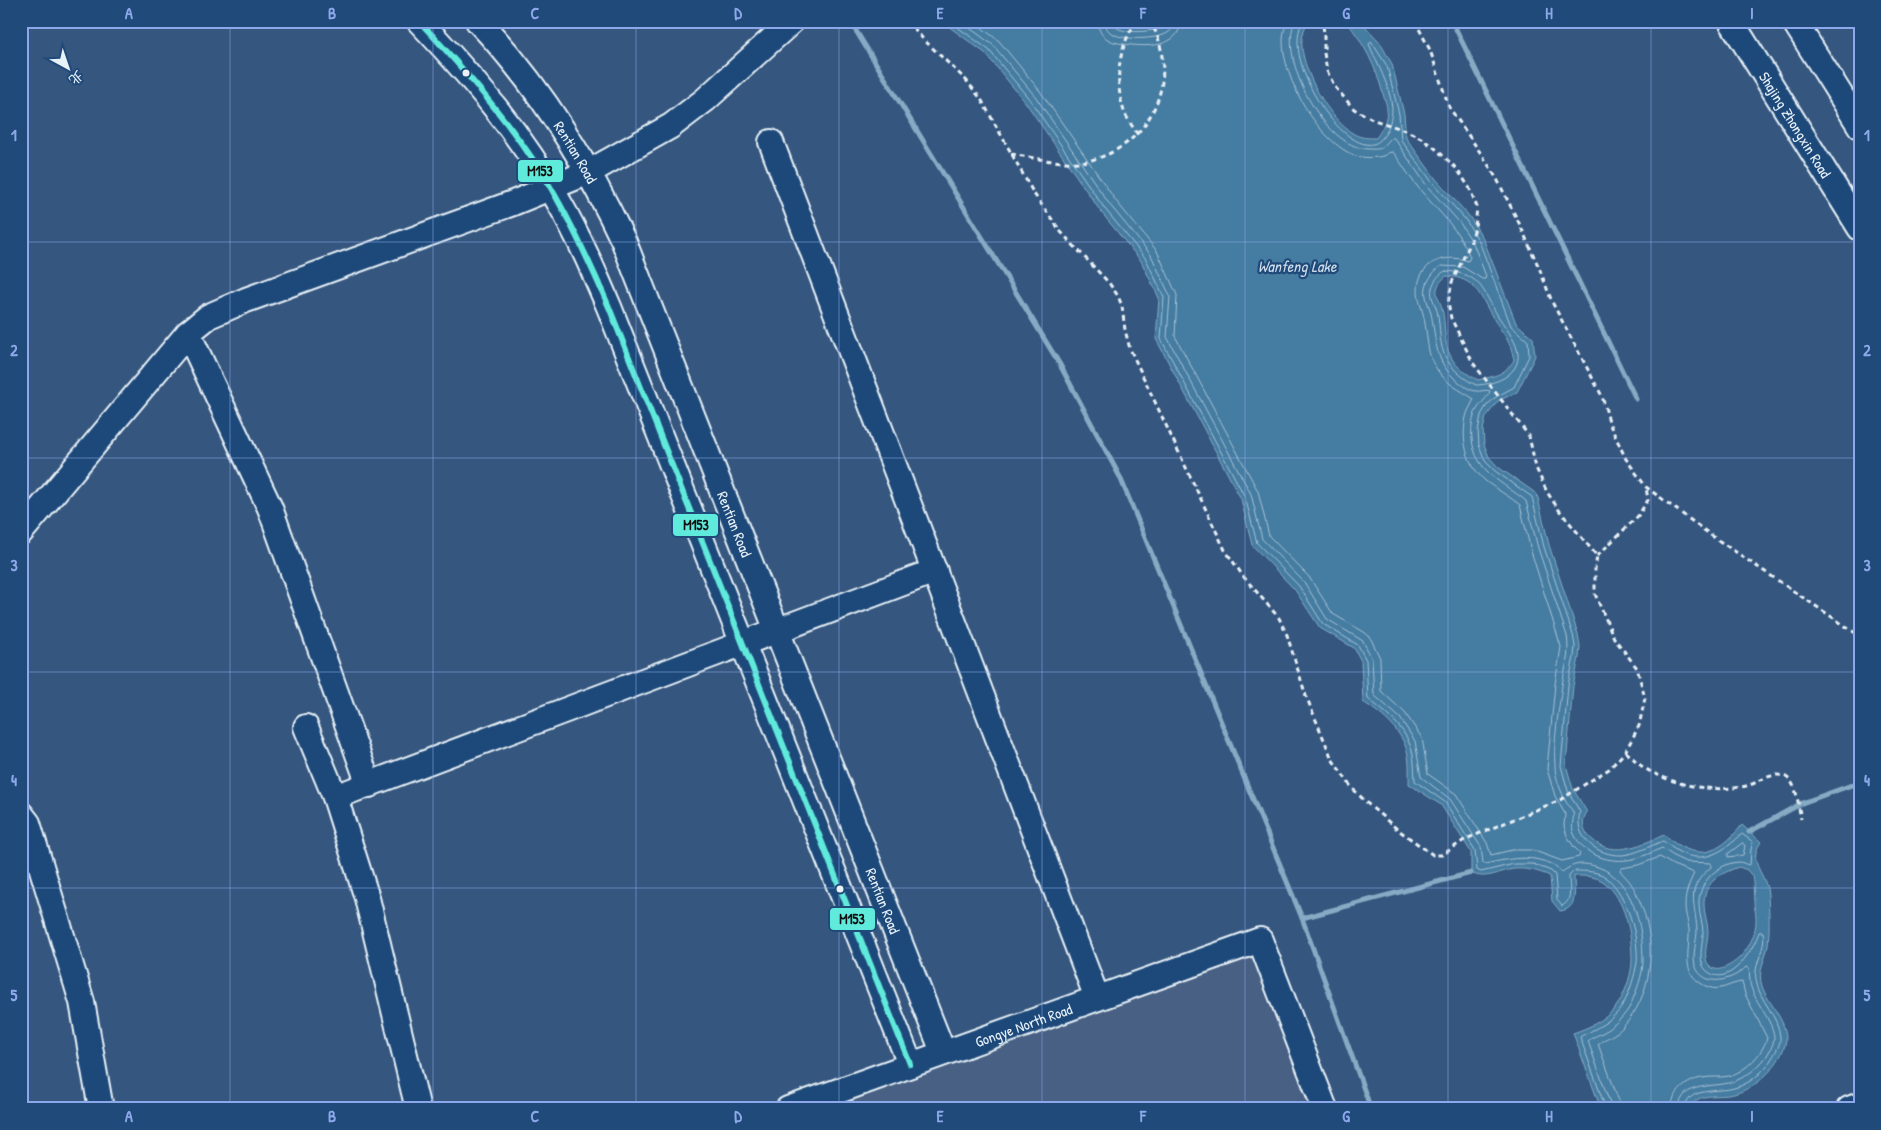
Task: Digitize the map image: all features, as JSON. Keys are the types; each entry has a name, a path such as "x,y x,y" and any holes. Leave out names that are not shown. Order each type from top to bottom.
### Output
{"street":[{"path":"419,21 498,111 551,188 585,251 910,1064"},
{"name":"Rentian Road","path":"478,21 531,83 571,142 589,172 617,228 642,286 943,1052"},
{"path":"21,532 188,333 209,316 246,300 551,188 589,172 671,126 704,100 792,21"},
{"name":"Shajing Zhongxin Road","path":"1731,21 1860,228"},
{"path":"1794,21 1860,126"},
{"path":"771,142 1097,998"},
{"path":"188,333 270,508 369,785"},
{"path":"335,797 935,571"},
{"path":"306,727 335,797 367,898 418,1109"},
{"path":"21,814 28,823 82,1002 101,1109"},
{"name":"Gongye North Road","path":"788,1109 1260,940 1325,1109"},
{"path":"1850,1109 1860,1105"}],"path":[{"path":"908,21 923,39 966,80 981,99 1034,194 1061,232 1110,283 1118,296 1122,306 1130,349 1225,550 1242,576 1279,618 1287,635 1306,696 1332,759 1352,788 1369,805 1397,829 1433,855 1442,856 1466,839 1560,800 1609,769 1626,752 1639,726 1645,698 1637,668 1614,638 1595,594 1595,569 1597,556 1638,516 1648,500 1646,487"},
{"path":"1137,21 1122,51 1118,82 1124,112 1138,134"},
{"path":"1011,154 1075,162 1097,159 1119,149 1138,134 1152,116 1161,94 1164,70 1161,46 1149,21"},
{"path":"1322,21 1327,71 1335,87 1354,110 1374,120 1405,130 1421,138 1457,169 1470,187 1478,206 1475,228 1470,244 1452,282 1448,303 1451,318 1473,363 1529,436 1536,468 1559,510 1597,556"},
{"path":"1415,21 1430,50 1449,107 1497,179 1532,252 1552,302 1602,396 1610,425 1622,451 1646,487 1712,536 1860,636"},
{"path":"1626,752 1645,768 1668,780 1694,786 1717,789 1734,788 1748,786 1780,774 1791,781 1795,789 1801,819"}],"shaded area":[{"path":"1254,955 1316,1109 828,1109"}],"water":[{"name":"Wanfeng Lake","path":"941,21 1116,21 1117,24 1142,28 1171,21 1308,21 1302,36 1302,51 1311,78 1326,106 1335,118 1354,134 1367,138 1376,138 1385,121 1387,105 1369,56 1346,21 1360,21 1379,41 1392,64 1404,114 1406,138 1436,179 1469,216 1483,238 1516,323 1533,338 1535,356 1517,392 1498,401 1486,417 1483,430 1484,444 1489,457 1498,467 1537,494 1549,545 1578,634 1579,658 1573,686 1566,765 1573,789 1587,812 1583,823 1585,831 1595,842 1614,849 1635,846 1664,835 1686,849 1705,852 1724,844 1742,825 1761,842 1757,849 1756,862 1767,887 1769,926 1768,945 1761,970 1761,981 1765,993 1782,1022 1786,1037 1785,1045 1777,1062 1758,1082 1734,1094 1703,1097 1693,1103 1689,1109 1601,1109 1573,1033 1593,1025 1611,1012 1620,1001 1628,981 1632,965 1631,940 1626,918 1617,897 1601,880 1574,876 1575,892 1573,902 1570,907 1560,911 1552,901 1550,876 1537,871 1523,869 1514,869 1487,876 1471,873 1471,852 1441,805 1409,784 1408,757 1399,734 1382,716 1363,702 1361,661 1354,648 1320,628 1295,590 1252,545 1241,499 1156,339 1159,298 1141,261 1101,212 1026,103 985,53","holes":["1446,276 1464,280 1475,289 1506,337 1514,360 1503,372 1478,380 1459,368 1453,361 1448,352 1442,308 1437,292 1439,284","1739,867 1747,870 1752,876 1756,925 1752,940 1744,953 1724,968 1715,969 1709,965 1706,959 1708,932 1704,897 1714,880 1725,872"]}],"waterway":[{"path":"850,21 1059,363 1120,477 1302,918 1371,1109"},
{"path":"1452,21 1636,399"},
{"path":"1749,832 1802,803 1860,782"},
{"path":"1302,918 1471,873"}],"transit line":[{"name":"M153","path":"419,21 470,77 517,136 545,178 587,258 609,307 910,1064"}]}
